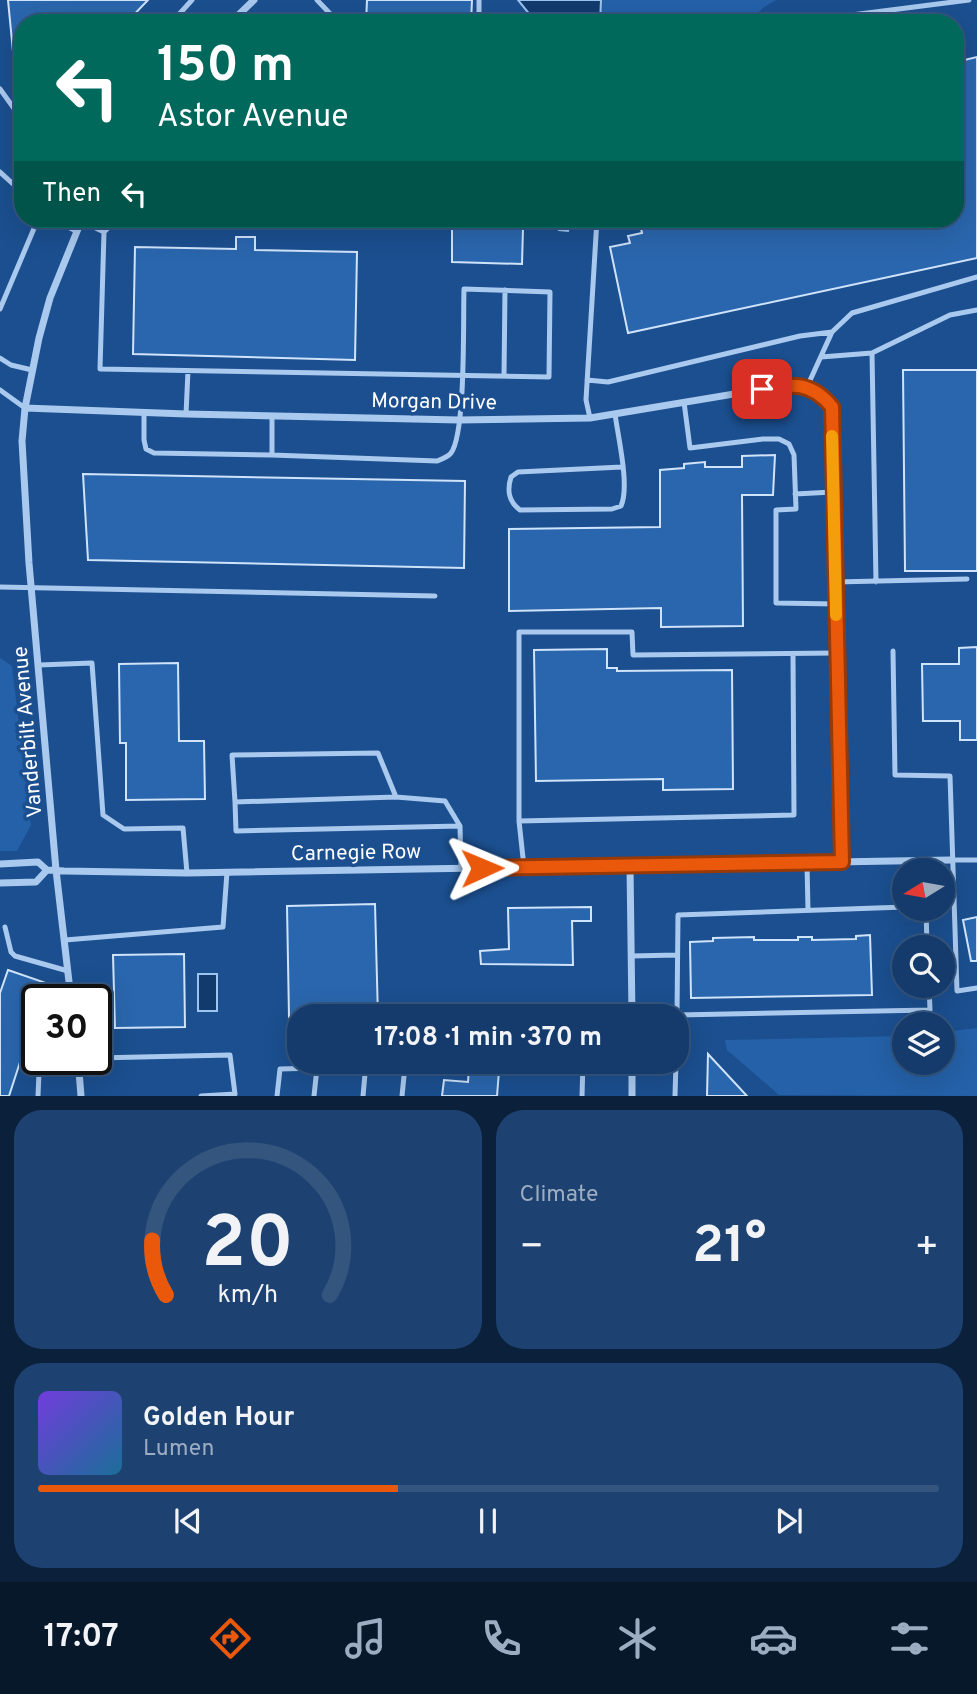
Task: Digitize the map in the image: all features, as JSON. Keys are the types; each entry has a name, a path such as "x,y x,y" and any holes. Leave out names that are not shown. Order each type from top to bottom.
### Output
{"street":[{"path":"239,14 254,0"},
{"name":"Vanderbilt Avenue","path":"69,984 65,940 52,870 22,441 32,370 50,298 78,228"},
{"name":"Morgan Drive","path":"25,408 459,420 590,418 788,385 807,387"},
{"path":"807,387 822,394 832,407 842,862"},
{"name":"Carnegie Row","path":"52,870 187,873 892,861"},
{"path":"0,864 38,862 52,870 36,882 0,883"},
{"path":"630,866 632,1004"},
{"path":"632,1074 632,1096"},
{"path":"79,1075 81,1096"}],"lane":[{"path":"179,14 192,0"},
{"path":"317,0 330,14"},
{"path":"859,14 969,0"},
{"path":"0,89 14,108"},
{"path":"0,172 14,185"},
{"path":"0,309 34,228"},
{"path":"70,228 76,231"},
{"path":"97,228 104,232"},
{"path":"108,228 104,232 100,369 188,370 462,375 549,377 550,292 464,289 462,375 459,420 452,452 437,461 155,453 146,449 144,413"},
{"path":"590,418 586,400 596,228"},
{"path":"807,387 832,332 852,313 977,277"},
{"path":"504,376 505,290"},
{"path":"821,357 872,354 950,315 977,310"},
{"path":"587,380 608,382 800,336 832,332"},
{"path":"872,354 876,582"},
{"path":"0,358 11,365 32,370"},
{"path":"186,414 188,370"},
{"path":"0,390 25,408"},
{"path":"684,402 690,448 771,439 779,439 789,444 794,455 796,509 776,510 776,603 836,604"},
{"path":"615,414 622,467 625,497 621,506 612,509 520,510 509,497 511,477 518,472 622,467"},
{"path":"272,416 272,455"},
{"path":"795,494 834,492"},
{"path":"835,582 967,579"},
{"path":"0,587 435,596"},
{"path":"524,867 519,821 519,632 632,632 633,655 837,653"},
{"path":"893,651 895,775 950,776 951,858"},
{"path":"519,821 794,815 793,653"},
{"path":"39,665 92,663 103,815 124,829 183,828 187,873"},
{"path":"396,797 378,752 232,755 236,831 460,826"},
{"path":"235,802 396,797 445,801 460,826 461,868"},
{"path":"956,860 977,860"},
{"path":"807,864 808,910"},
{"path":"65,940 223,927 227,872"},
{"path":"677,1004 678,915 892,907"},
{"path":"954,921 957,991 977,988"},
{"path":"5,927 11,952 15,956 68,971"},
{"path":"631,956 677,955"},
{"path":"689,1015 930,1010 930,998"},
{"path":"112,1058 230,1055 235,1094 201,1096"},
{"path":"277,1096 280,1069 287,1069"},
{"path":"314,1096 316,1074"},
{"path":"363,1096 365,1074"},
{"path":"402,1096 405,1074"},
{"path":"582,1096 583,1074"},
{"path":"675,1096 676,1074"},
{"path":"38,1096 39,1075"}],"shaded area":[{"path":"518,0 601,0 600,14 529,14"},
{"path":"601,0 776,0 756,14 600,14"},
{"path":"0,658 12,666 31,825 17,851 0,851"},
{"path":"198,974 217,974 217,1011 198,1011"},
{"path":"977,1028 977,1096 779,1095 727,1050 725,1040 892,1036 892,1075 955,1075 955,1031"}],"building":[{"path":"8,0 148,0 135,14 14,14 14,62"},
{"path":"367,0 472,0 471,14 366,14"},
{"path":"977,57 977,258 628,333 610,247 630,243 628,236 642,233 641,228 964,228 964,60"},
{"path":"452,228 523,228 522,264 452,262"},
{"path":"236,237 255,237 255,250 357,252 355,360 133,354 135,247 236,249"},
{"path":"903,370 977,370 977,571 905,571"},
{"path":"775,455 773,495 742,495 743,626 661,627 661,608 509,611 509,529 660,527 660,470 684,468 684,464 705,462 705,467 742,467 742,456"},
{"path":"83,474 465,481 464,568 88,560"},
{"path":"977,647 977,740 960,740 960,721 923,721 922,664 959,664 959,648"},
{"path":"607,649 607,668 617,668 617,671 732,670 733,789 663,790 663,779 536,781 534,650"},
{"path":"178,663 179,741 204,741 205,799 126,800 126,743 120,743 119,664"},
{"path":"375,904 378,1004 289,1004 287,906"},
{"path":"591,907 591,921 572,921 573,965 481,964 480,951 509,949 508,908"},
{"path":"977,917 977,961 971,961 963,920"},
{"path":"870,935 872,995 691,998 690,942 713,941 713,938 754,937 754,940 798,940 798,937 812,937 812,940 856,939 856,936"},
{"path":"184,954 185,1027 115,1028 113,955"},
{"path":"8,970 46,983 21,984 21,1059 9,1096 0,1096 0,993"},
{"path":"708,1054 747,1096 707,1096"},
{"path":"469,1074 499,1074 497,1096 442,1096 444,1080 468,1082"}],"slow traffic":[{"path":"832,436 836,615"}],"route":[{"path":"482,868 842,862 832,407 822,394 807,387 788,385 762,389"}]}
